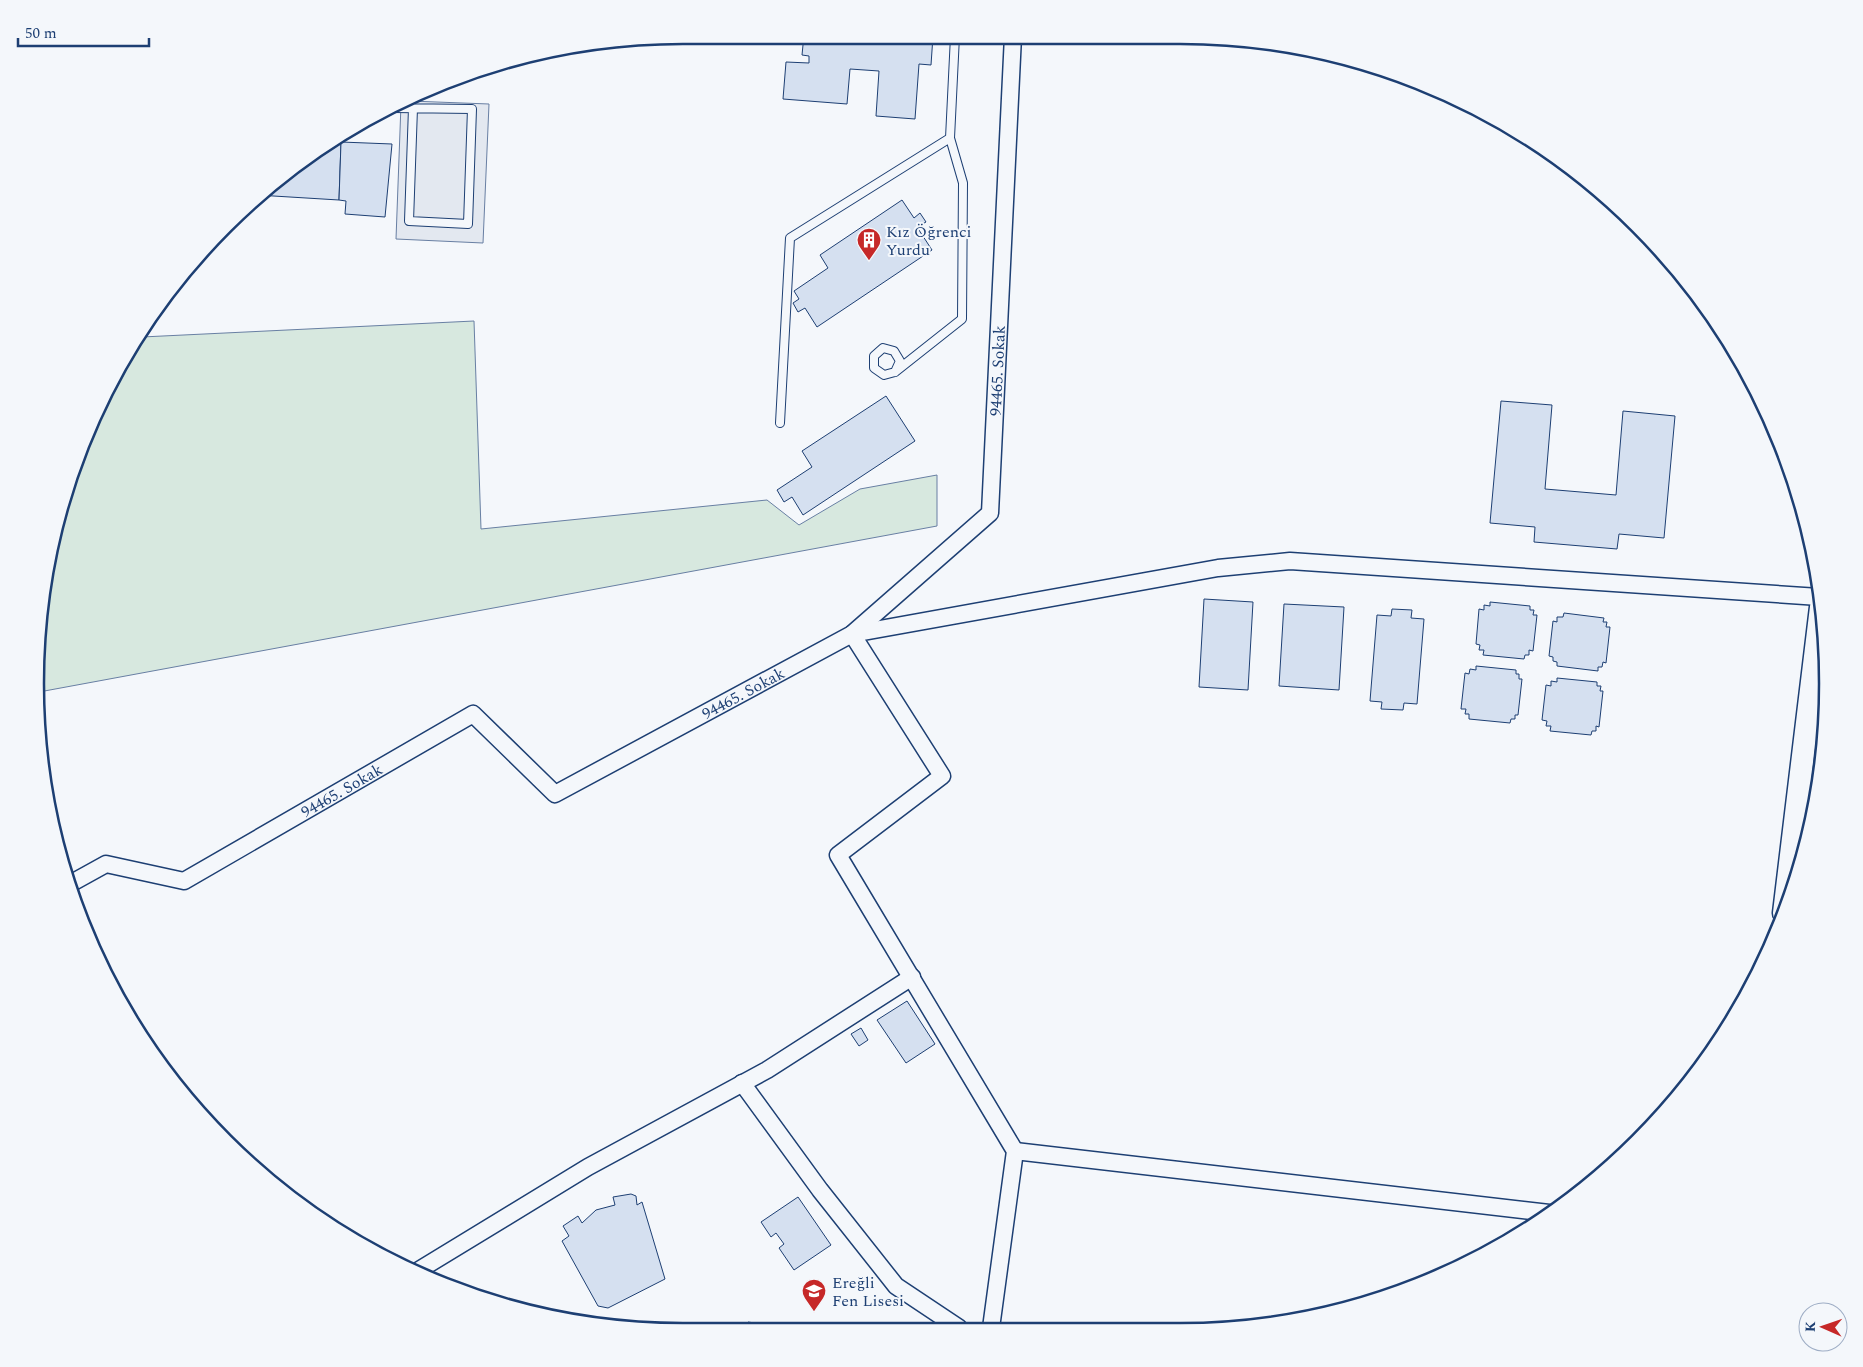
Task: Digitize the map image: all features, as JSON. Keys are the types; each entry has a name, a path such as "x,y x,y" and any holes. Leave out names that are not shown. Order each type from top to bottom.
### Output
{"main road":[{"path":"1788,878 1817,636"}],"street":[{"name":"94465. Sokak","path":"76,881 106,864 184,881 473,714 555,794 852,634 990,513 1013,44"},
{"path":"992,1323 1015,1152 838,856 942,776 852,634 1218,568 1290,561 1813,596"},
{"path":"423,1267 588,1167 742,1083 912,977"},
{"path":"742,1083 820,1190 896,1286 952,1323"},
{"path":"1015,1152 1539,1212"}],"lane":[{"path":"895,372 962,319 963,183 950,138 955,44"},
{"path":"405,108 413,108 472,108 468,224 409,222 413,108"},
{"path":"780,423 790,238 950,138"}],"shaded area":[{"path":"419,101 489,104 483,243 396,239 401,110"},
{"path":"474,321 481,529 767,500 799,525 860,489 937,475 937,526 44,691 45,642 49,600 66,518 92,439 129,364 146,337"}],"building":[{"path":"803,44 932,44 931,65 919,64 915,119 876,116 879,71 850,69 847,104 783,99 786,62 809,63 809,56 802,55"},
{"path":"343,142 392,144 385,217 345,214 346,201 339,200 341,144"},
{"path":"341,144 339,200 271,196 294,176"},
{"name":"Kız Öğrenci Yurdu","path":"902,200 914,218 920,213 926,222 917,227 932,250 817,327 805,308 798,312 793,303 799,299 794,291 828,268 820,255"},
{"path":"886,396 915,441 803,515 792,497 784,502 777,490 812,467 802,451"},
{"path":"1501,401 1552,405 1545,489 1616,495 1623,411 1675,416 1664,538 1619,534 1617,549 1534,542 1535,527 1490,523"},
{"path":"1204,599 1253,602 1248,690 1199,687"},
{"path":"1490,602 1530,606 1530,610 1534,610 1533,615 1537,615 1533,651 1529,650 1529,655 1525,655 1524,659 1483,655 1484,650 1479,650 1480,645 1476,644 1479,609 1484,610 1484,605 1490,606"},
{"path":"1284,604 1344,607 1339,690 1279,686"},
{"path":"1392,609 1412,610 1411,618 1424,619 1417,704 1404,703 1403,710 1381,709 1382,702 1370,701 1377,615 1391,616"},
{"path":"1564,613 1604,618 1603,622 1607,622 1606,627 1610,627 1606,663 1603,662 1602,667 1598,667 1598,671 1557,666 1557,662 1553,661 1553,657 1549,656 1553,621 1557,622 1557,617 1563,617"},
{"path":"1476,666 1516,670 1516,674 1519,674 1519,679 1522,679 1518,715 1515,715 1515,719 1511,719 1510,723 1469,719 1469,714 1465,714 1466,709 1461,709 1465,673 1469,674 1470,669 1476,670"},
{"path":"1557,678 1597,682 1597,686 1601,686 1600,691 1603,691 1599,727 1596,726 1596,731 1592,731 1591,735 1550,731 1551,726 1546,726 1547,721 1542,720 1546,685 1551,686 1551,681 1557,682"},
{"path":"907,1001 935,1044 906,1063 877,1020"},
{"path":"861,1028 868,1040 859,1046 851,1034"},
{"path":"631,1194 636,1196 637,1205 642,1202 665,1279 608,1308 598,1306 562,1241 569,1236 563,1226 578,1216 582,1223 596,1210 615,1205 613,1197"},
{"path":"798,1197 831,1245 794,1270 779,1248 784,1244 776,1233 771,1237 761,1222"}],"place":[{"name":"Kız Öğrenci Yurdu","path":"869,261"},
{"name":"Ereğli Fen Lisesi","path":"814,1312"}]}
